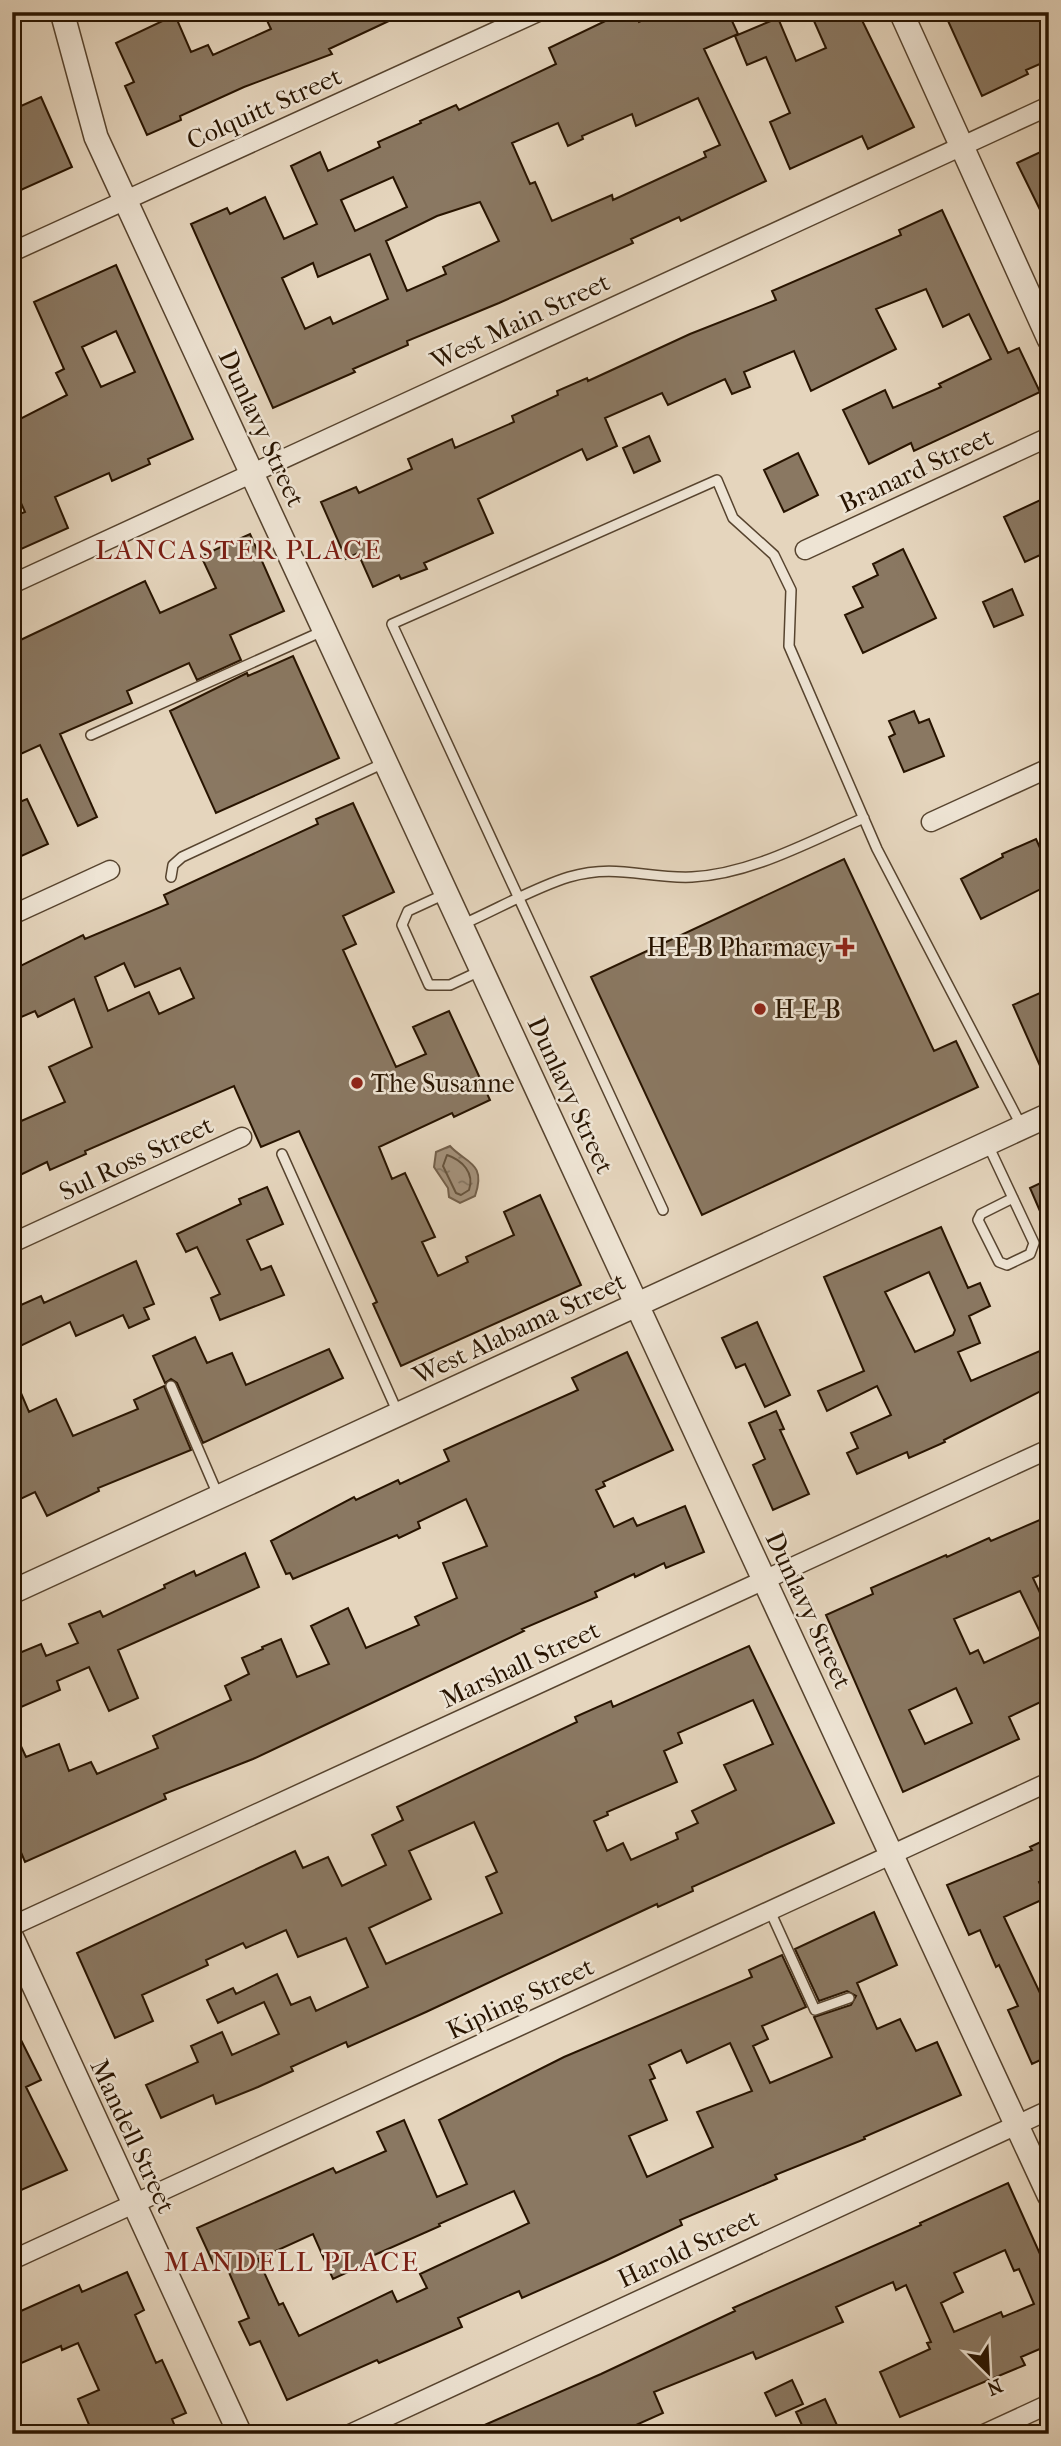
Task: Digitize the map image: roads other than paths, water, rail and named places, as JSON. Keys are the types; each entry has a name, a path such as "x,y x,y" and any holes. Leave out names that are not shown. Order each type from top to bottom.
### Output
{"street":[{"name":"Dunlavy Street","path":"62,12 96,137 1049,2194"},
{"name":"Colquitt Street","path":"12,252 538,12"},
{"path":"901,12 1049,339"},
{"name":"West Main Street","path":"12,583 1049,106"},
{"name":"Branard Street","path":"805,550 1049,437"},
{"path":"931,822 1049,768"},
{"path":"12,915 110,870"},
{"name":"West Alabama Street","path":"12,1592 1049,1115"},
{"name":"Sul Ross Street","path":"12,1243 243,1137"},
{"name":"Marshall Street","path":"12,1926 1049,1449"},
{"name":"Kipling Street","path":"12,2260 1049,1782"},
{"name":"Mandell Street","path":"12,1938 240,2434"},
{"name":"Harold Street","path":"350,2434 1049,2110"},
{"path":"984,2434 1049,2404"}],"lane":[{"path":"663,1210 392,624 716,480 733,518 774,555 791,590 789,646 864,818 1023,1127"},
{"path":"92,735 324,630"},
{"path":"171,877 173,865 181,857 386,763"},
{"path":"461,925 569,877 616,869 692,877 732,871 864,818"},
{"path":"446,893 408,911 402,925 429,985 450,985 482,970"},
{"path":"987,1144 1013,1198 1034,1243 1030,1254 1007,1265 999,1262 978,1220 981,1214 1013,1198"},
{"path":"282,1154 399,1414"},
{"path":"171,1386 219,1497"},
{"path":"770,1911 815,2010 849,1998"}],"water":[{"path":"450,1146 473,1165 478,1176 475,1196 460,1203 449,1197 448,1188 434,1167 436,1152"}],"place":[{"name":"H-E-B Pharmacy","path":"845,947"},
{"name":"H-E-B","path":"760,1009"},
{"name":"The Susanne","path":"357,1083"}],"district":[{"name":"LANCASTER PLACE","path":"239,549"},
{"name":"MANDELL PLACE","path":"292,2261"}]}
